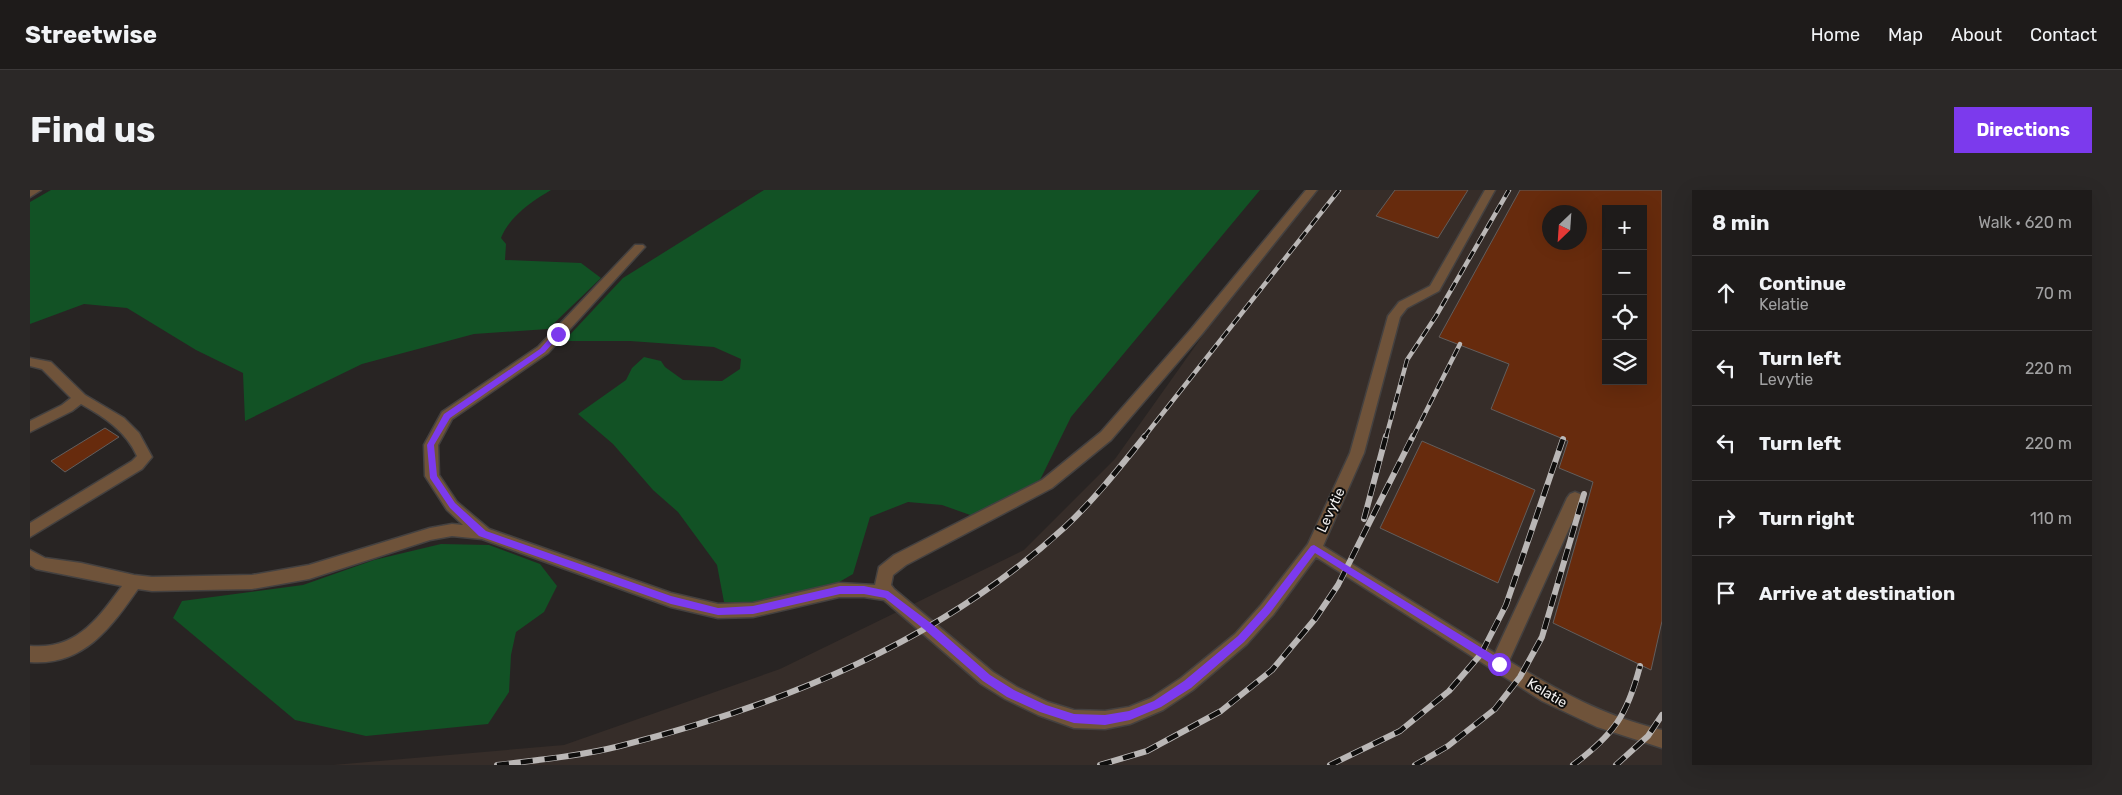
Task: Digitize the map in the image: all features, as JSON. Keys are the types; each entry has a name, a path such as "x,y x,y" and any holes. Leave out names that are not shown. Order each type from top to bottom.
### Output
{"street":[{"path":"30,194 36,190"},
{"path":"888,594 883,585 885,572 900,560 1047,484 1106,436 1197,331 1312,190"},
{"name":"Levytie","path":"888,594 987,678 1011,693 1044,709 1074,719 1105,720 1130,715 1157,704 1187,684 1241,639 1267,610 1314,548 1358,453 1394,316 1403,305 1435,288 1490,190"},
{"path":"482,533 452,506 432,476 430,445 447,416 543,350 639,247"},
{"path":"30,362 46,365 80,398 120,422 131,432 145,457 137,464 30,531"},
{"path":"30,427 67,408 80,398"},
{"path":"1499,664 1575,498"},
{"path":"30,557 42,564 81,570 134,582 152,584 252,582 309,572 430,534 452,530 482,533 671,600 718,612 753,610 840,590 864,590 888,594"},
{"name":"Kelatie","path":"1314,548 1548,695 1581,713 1616,727 1662,739"},
{"path":"30,654 52,656 69,650 88,637 116,607 134,582"}],"shaded area":[{"path":"1306,190 1662,190 1662,765 333,765 564,745 780,669 1024,550 1115,459"}],"green space":[{"path":"51,190 551,190 515,216 505,230 501,238 506,244 505,260 581,263 601,278 548,329 474,334 362,364 245,421 243,373 196,350 127,308 84,304 30,324 30,202"},
{"path":"764,190 1260,190 1071,417 1040,480 973,516 942,505 908,502 870,517 853,574 834,585 755,604 724,602 717,565 678,512 653,490 613,444 578,414 626,380 632,368 644,357 661,361 665,367 683,380 722,381 740,369 741,359 714,347 630,341 564,341 623,278"},
{"path":"441,544 489,545 540,564 557,586 544,612 516,632 511,655 509,692 488,724 366,736 295,720 173,618 182,601 303,585 374,560"}],"building":[{"path":"1395,190 1468,190 1438,238 1376,216"},
{"path":"1520,190 1662,190 1662,621 1651,670 1553,623 1593,482 1559,468 1568,441 1491,409 1509,364 1439,337"},
{"path":"105,428 119,437 65,472 51,461"},
{"path":"1422,441 1535,490 1498,583 1380,528"}],"railway":[{"path":"1144,437 1339,190"},
{"path":"1386,437 1407,360 1436,316 1509,190"},
{"path":"1413,437 1460,344"},
{"path":"497,765 590,752 681,730 799,689 856,664 912,636 966,604 1017,568 1065,527 1096,495 1145,436"},
{"path":"1364,519 1386,436"},
{"path":"1100,765 1147,751 1221,711 1272,670 1315,619 1338,585 1413,436"},
{"path":"1330,765 1400,731 1449,691 1481,654 1506,605 1563,439"},
{"path":"1415,765 1448,746 1495,709 1520,677 1542,637 1584,494"},
{"path":"1573,765 1599,743 1617,723 1630,698 1640,666"},
{"path":"1616,765 1648,736 1662,715"}],"route":[{"path":"558,334 543,350 447,416 430,445 432,476 452,506 482,533 671,600 718,612 753,610 840,590 864,590 888,594 987,678 1011,693 1044,709 1074,719 1105,720 1130,715 1157,704 1187,684 1241,639 1267,610 1314,548 1499,664"}]}
